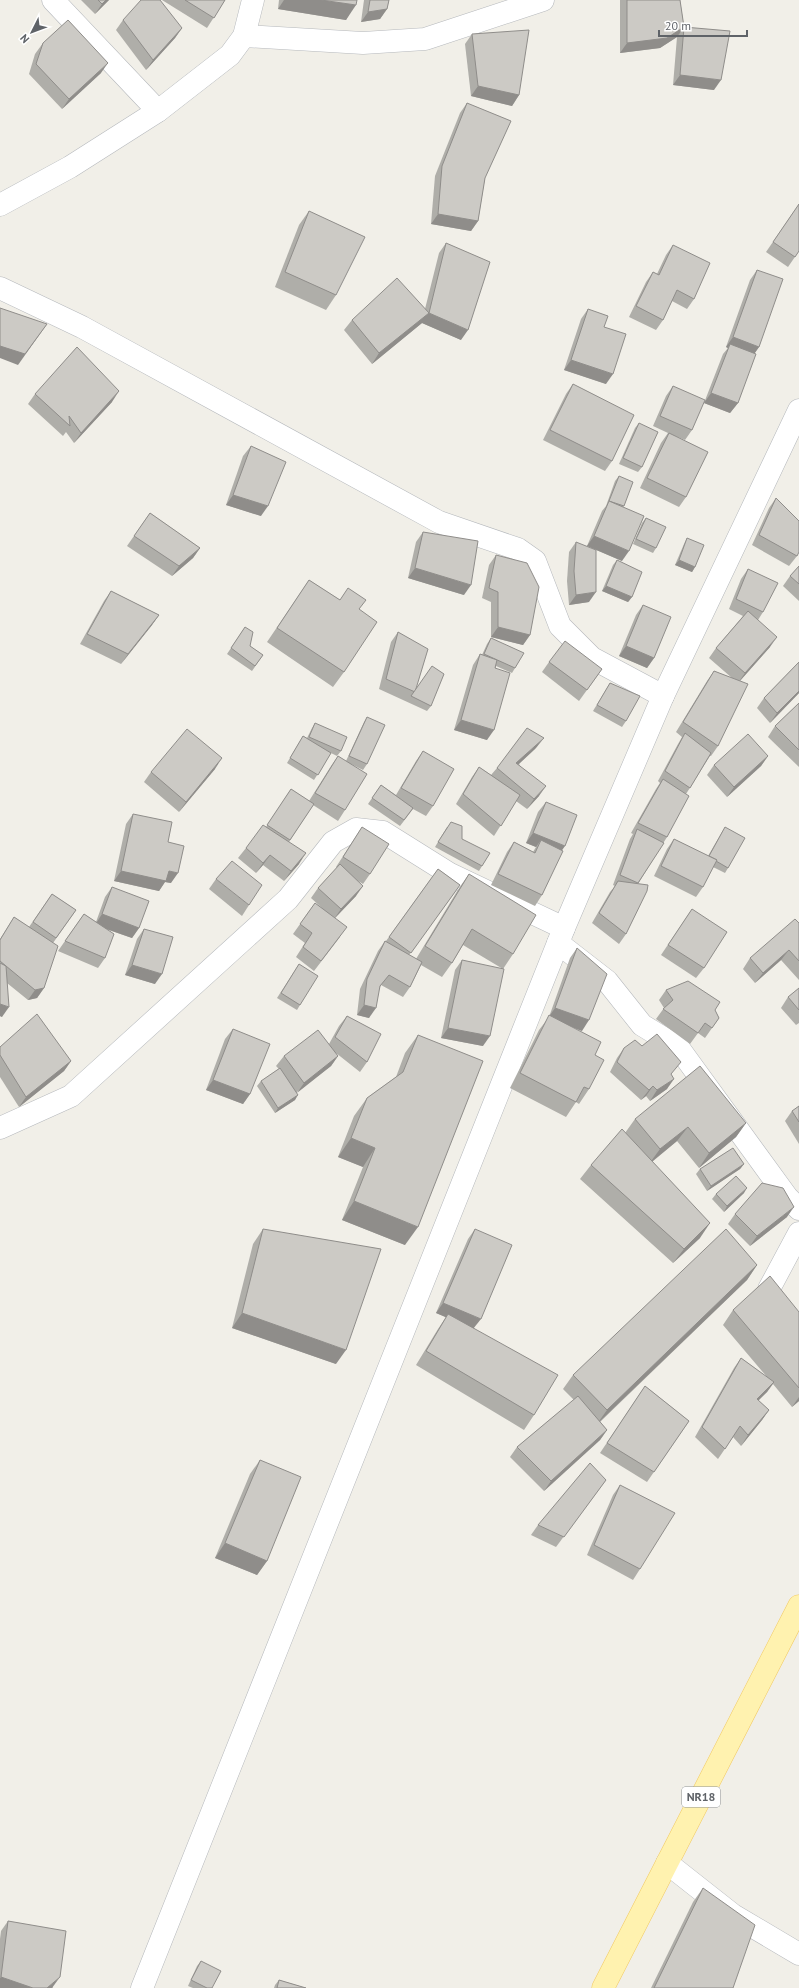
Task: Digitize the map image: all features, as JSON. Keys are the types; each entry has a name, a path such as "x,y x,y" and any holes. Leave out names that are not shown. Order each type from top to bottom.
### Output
{"main road":[{"name":"NR18","path":"603,1988 799,1606"}],"street":[{"path":"53,0 158,111"},
{"path":"0,205 70,167 158,111 230,55 244,36 253,0"},
{"path":"244,36 363,44 425,39 543,0"},
{"path":"0,288 82,327 439,522 518,549 535,561 560,626 592,658 663,696"},
{"path":"142,1988 561,935 663,696 799,410"},
{"path":"0,1128 71,1096 288,899 333,842 356,830 383,832 450,874 561,935 607,981 642,1025 678,1047 787,1197 799,1209"},
{"path":"769,1289 799,1233"},
{"path":"667,1863 733,1915 799,1954"}],"building":[{"path":"98,0 106,0 102,4"},
{"path":"141,0 160,0 182,28 153,60 123,20"},
{"path":"185,0 225,0 214,18"},
{"path":"321,0 357,0 356,5"},
{"path":"370,0 389,0 387,9 368,12"},
{"path":"627,0 680,0 684,27 667,38 627,43"},
{"path":"68,20 108,63 69,99 36,64 43,43"},
{"path":"684,27 730,31 721,80 680,75"},
{"path":"529,30 519,95 478,86 472,34"},
{"path":"467,103 511,121 485,178 478,221 438,214 442,166"},
{"path":"799,204 799,251 795,257 773,242"},
{"path":"309,211 365,237 336,295 285,272"},
{"path":"446,243 490,262 468,330 429,313"},
{"path":"673,245 710,263 694,299 677,290 663,320 636,306 653,272 659,275"},
{"path":"757,270 783,279 759,347 733,337"},
{"path":"397,278 429,313 379,353 352,320"},
{"path":"0,308 47,324 25,354 0,346"},
{"path":"588,309 608,316 604,327 626,334 613,374 571,360"},
{"path":"730,344 756,354 738,403 711,393"},
{"path":"77,347 119,391 81,433 69,416 70,426 35,394"},
{"path":"573,384 634,415 612,461 550,430"},
{"path":"673,386 705,400 692,430 660,416"},
{"path":"639,423 658,432 642,467 623,458"},
{"path":"669,433 708,452 686,497 647,478"},
{"path":"251,446 286,462 268,506 233,495"},
{"path":"619,476 633,482 624,506 609,501"},
{"path":"776,498 799,521 799,552 797,556 759,535"},
{"path":"609,501 644,516 629,551 594,536"},
{"path":"150,513 200,548 179,566 134,536"},
{"path":"646,518 666,527 656,548 636,539"},
{"path":"423,532 478,541 471,585 415,568"},
{"path":"687,538 704,545 695,567 679,560"},
{"path":"576,542 596,550 596,592 576,595 574,571"},
{"path":"496,555 527,563 539,587 530,635 498,627 498,592 489,588"},
{"path":"617,560 642,572 632,597 606,586"},
{"path":"799,566 799,584 790,576"},
{"path":"748,569 778,583 763,612 736,599"},
{"path":"309,580 340,600 348,588 366,600 359,609 377,622 344,672 277,628"},
{"path":"111,591 159,615 128,654 87,634"},
{"path":"643,605 671,617 654,658 626,646"},
{"path":"748,611 777,637 745,673 716,648"},
{"path":"245,627 253,632 250,646 263,655 255,666 231,648"},
{"path":"398,632 428,649 415,692 386,679"},
{"path":"491,638 524,653 515,668 484,654"},
{"path":"565,641 602,669 587,690 549,662"},
{"path":"480,654 497,660 495,668 510,673 494,730 461,720"},
{"path":"799,662 799,691 777,713 764,698"},
{"path":"432,666 444,674 431,706 411,696"},
{"path":"714,671 748,684 718,746 683,722"},
{"path":"610,683 640,696 626,721 597,705"},
{"path":"799,703 799,750 775,726"},
{"path":"367,717 385,725 367,764 349,756"},
{"path":"315,723 347,737 341,751 309,737"},
{"path":"527,728 544,738 516,763 546,786 534,799 497,768"},
{"path":"187,729 222,758 186,802 151,772"},
{"path":"685,733 711,753 690,788 665,771"},
{"path":"748,734 768,756 734,787 714,765"},
{"path":"303,736 331,753 318,775 290,758"},
{"path":"423,751 454,769 433,806 401,788"},
{"path":"338,756 367,774 345,810 315,793"},
{"path":"479,767 520,795 501,826 463,794"},
{"path":"663,779 689,796 667,837 638,823"},
{"path":"381,785 413,808 404,820 372,798"},
{"path":"291,789 314,804 290,840 267,825"},
{"path":"546,802 577,815 565,846 533,833"},
{"path":"133,814 172,822 168,842 184,846 178,873 169,871 166,881 121,871"},
{"path":"451,822 462,826 462,839 490,853 482,866 438,842"},
{"path":"263,825 306,853 291,871 270,855 263,863 246,848"},
{"path":"362,827 389,844 370,874 343,857"},
{"path":"725,827 745,838 728,868 709,856"},
{"path":"637,829 664,843 638,883 620,875"},
{"path":"674,839 717,860 703,887 661,866"},
{"path":"541,840 563,851 542,895 498,874 514,842 535,853"},
{"path":"232,861 262,885 249,905 216,879"},
{"path":"340,864 363,886 341,909 318,888"},
{"path":"438,869 460,885 411,953 389,937"},
{"path":"469,874 536,915 513,954 472,929 452,963 425,946"},
{"path":"618,881 648,885 647,891 626,934 599,913"},
{"path":"112,887 149,901 139,928 102,914"},
{"path":"52,894 76,910 56,938 33,922"},
{"path":"315,903 347,927 321,961 303,947 312,933 300,924"},
{"path":"692,909 727,932 704,968 668,945"},
{"path":"84,914 114,934 105,958 65,941"},
{"path":"14,917 58,946 44,988 35,990 0,961 0,940"},
{"path":"795,919 799,923 799,961 789,950 763,973 750,958"},
{"path":"144,929 173,937 162,974 132,965"},
{"path":"385,941 422,962 410,987 389,975 380,986 376,1008 364,1005 367,979"},
{"path":"577,948 607,974 589,1020 555,1008"},
{"path":"462,960 504,969 490,1036 448,1028"},
{"path":"0,963 6,966 9,1007 0,1004"},
{"path":"299,964 318,976 300,1005 281,993"},
{"path":"688,981 720,1002 715,1010 719,1018 712,1028 705,1023 698,1033 663,1009 673,1000 666,990"},
{"path":"799,988 799,1010 788,997"},
{"path":"37,1014 71,1061 26,1097 0,1055 0,1047"},
{"path":"549,1015 601,1042 595,1055 604,1060 589,1089 584,1087 576,1102 520,1073"},
{"path":"347,1016 381,1034 367,1062 335,1037"},
{"path":"233,1029 270,1044 250,1094 213,1080"},
{"path":"318,1030 338,1056 304,1083 284,1056"},
{"path":"657,1034 681,1062 671,1074 674,1079 657,1090 653,1086 649,1090 617,1062 624,1048 635,1040 642,1046"},
{"path":"418,1035 483,1061 418,1227 354,1201 375,1148 351,1138 367,1098 403,1072"},
{"path":"700,1066 746,1123 709,1153 688,1127 660,1149 635,1119"},
{"path":"280,1068 298,1095 278,1108 261,1081"},
{"path":"799,1106 799,1122 792,1111"},
{"path":"622,1129 710,1223 684,1249 591,1165"},
{"path":"733,1148 744,1164 711,1186 700,1169"},
{"path":"736,1176 747,1188 727,1206 716,1194"},
{"path":"762,1183 783,1188 794,1207 757,1236 735,1214"},
{"path":"263,1229 381,1249 346,1350 242,1313"},
{"path":"475,1229 512,1245 481,1319 443,1303"},
{"path":"726,1229 757,1265 607,1410 573,1375"},
{"path":"770,1276 799,1312 799,1388 733,1310"},
{"path":"448,1314 558,1375 534,1415 426,1351"},
{"path":"741,1358 774,1382 757,1399 769,1410 748,1435 740,1426 725,1449 702,1427"},
{"path":"645,1386 689,1421 654,1472 607,1443"},
{"path":"578,1396 607,1430 551,1481 517,1447"},
{"path":"260,1460 301,1477 267,1561 225,1543"},
{"path":"590,1463 606,1480 564,1537 538,1525"},
{"path":"620,1485 675,1513 640,1569 594,1545"},
{"path":"703,1888 755,1925 733,1988 654,1988"},
{"path":"8,1921 66,1931 60,1977 47,1988 33,1988 1,1977"},
{"path":"201,1961 221,1971 212,1988 207,1988 191,1980"},
{"path":"279,1980 306,1988 277,1988"}]}
